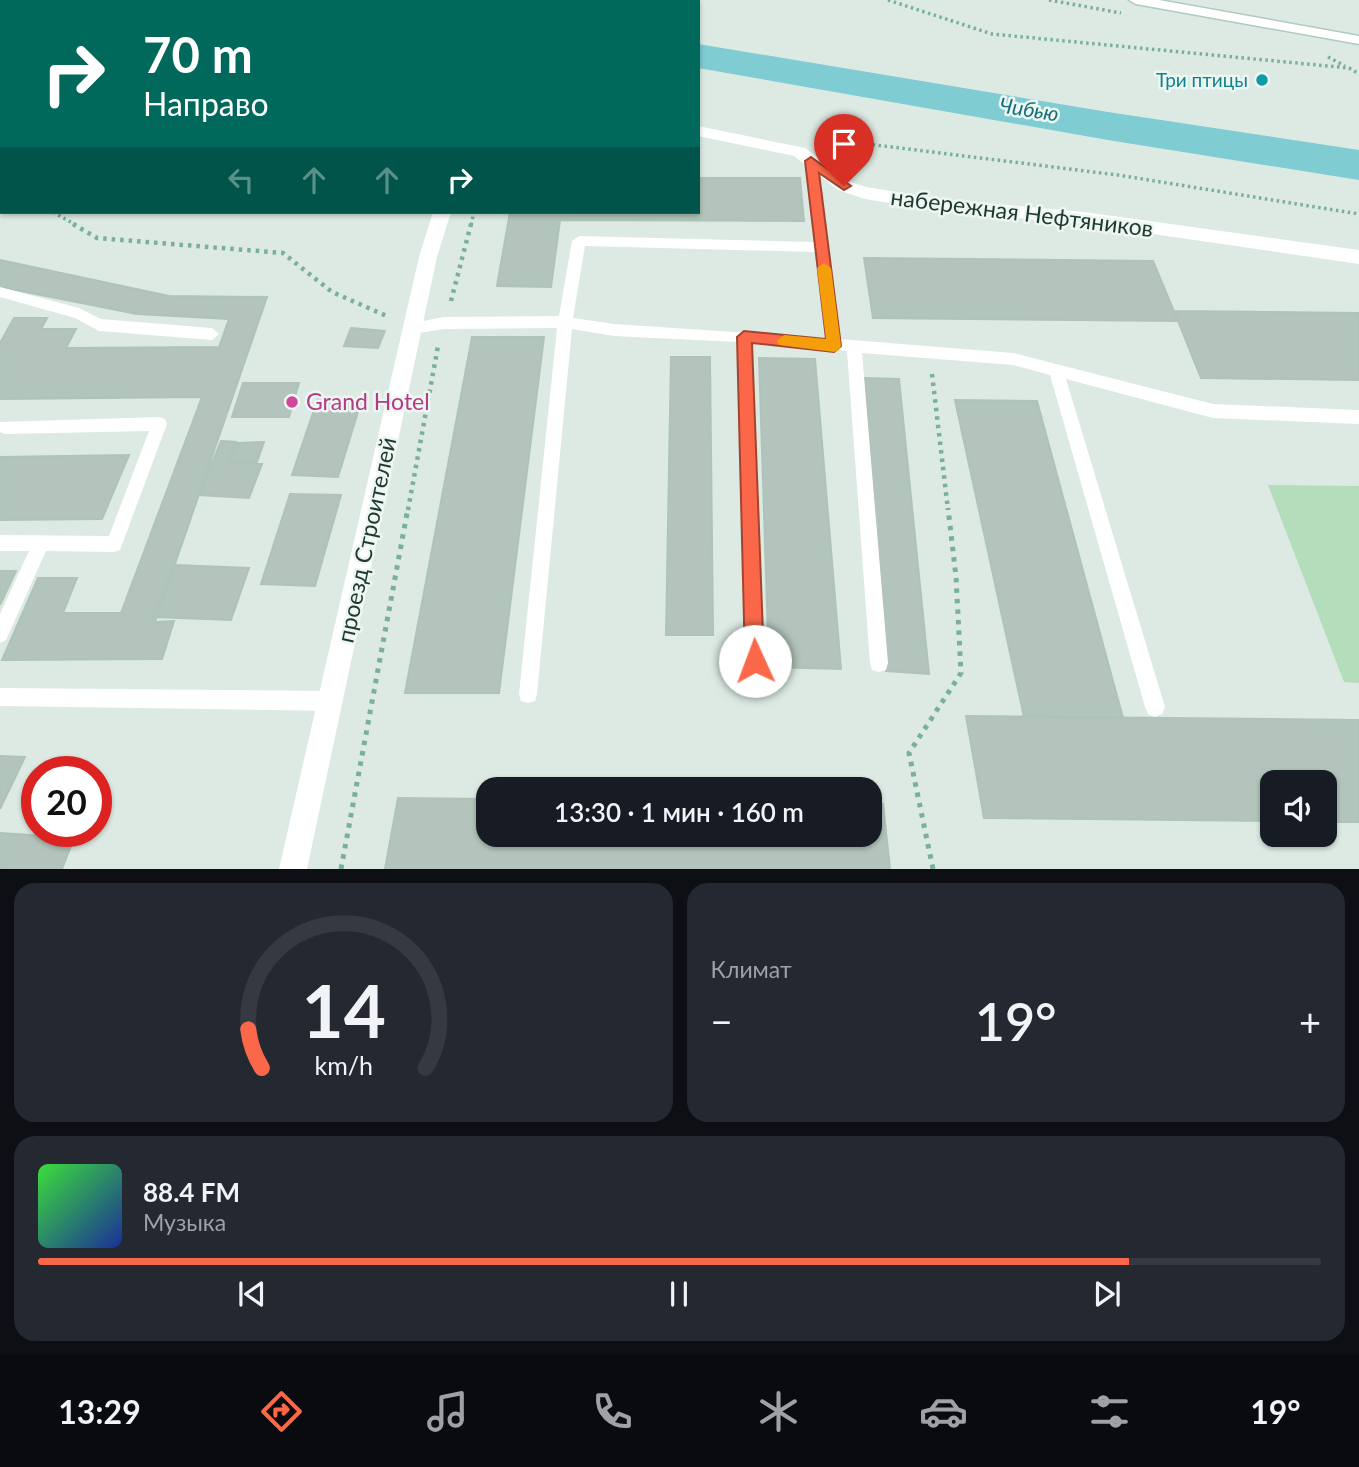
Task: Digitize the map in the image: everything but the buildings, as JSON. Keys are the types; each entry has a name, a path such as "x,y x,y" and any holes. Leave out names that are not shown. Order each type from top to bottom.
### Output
{"street":[{"path":"1136,0 1359,40"},
{"name":"набережная Нефтяников","path":"700,131 799,152 844,186 864,193 940,205 1084,218 1359,257"},
{"name":"проезд Строителей","path":"293,869 428,257 441,214"}],"lane":[{"path":"811,161 834,346"},
{"path":"528,694 565,322 579,242 822,247"},
{"path":"0,292 79,314 99,325 212,334"},
{"path":"413,328 444,323 565,322 614,330 744,337 1013,359 1213,411 1359,417"},
{"path":"744,337 755,661"},
{"path":"854,347 879,663"},
{"path":"1056,371 1155,707"},
{"path":"0,543 114,544 159,424 5,427"},
{"path":"0,634 40,544"},
{"path":"0,697 332,701"}],"path":[{"path":"888,0 992,34 1349,68 1359,74"},
{"path":"816,138 1118,175 1359,214"},
{"path":"56,214 97,238 283,253 332,292 413,328 437,352"},
{"path":"341,869 437,352 473,214"},
{"path":"929,353 956,577 961,673 909,753 933,869"}],"green space":[{"path":"1268,485 1359,486 1359,683 1344,682"}],"waterway":[{"name":"Чибью","path":"700,56 1108,126 1359,165"}],"slow traffic":[{"path":"784,341 834,346 824,268"}],"place":[{"name":"Три птицы","path":"1262,80"},
{"name":"Grand Hotel","path":"292,402"}],"route":[{"path":"755,661 744,337 834,346 811,161 844,186"}]}
